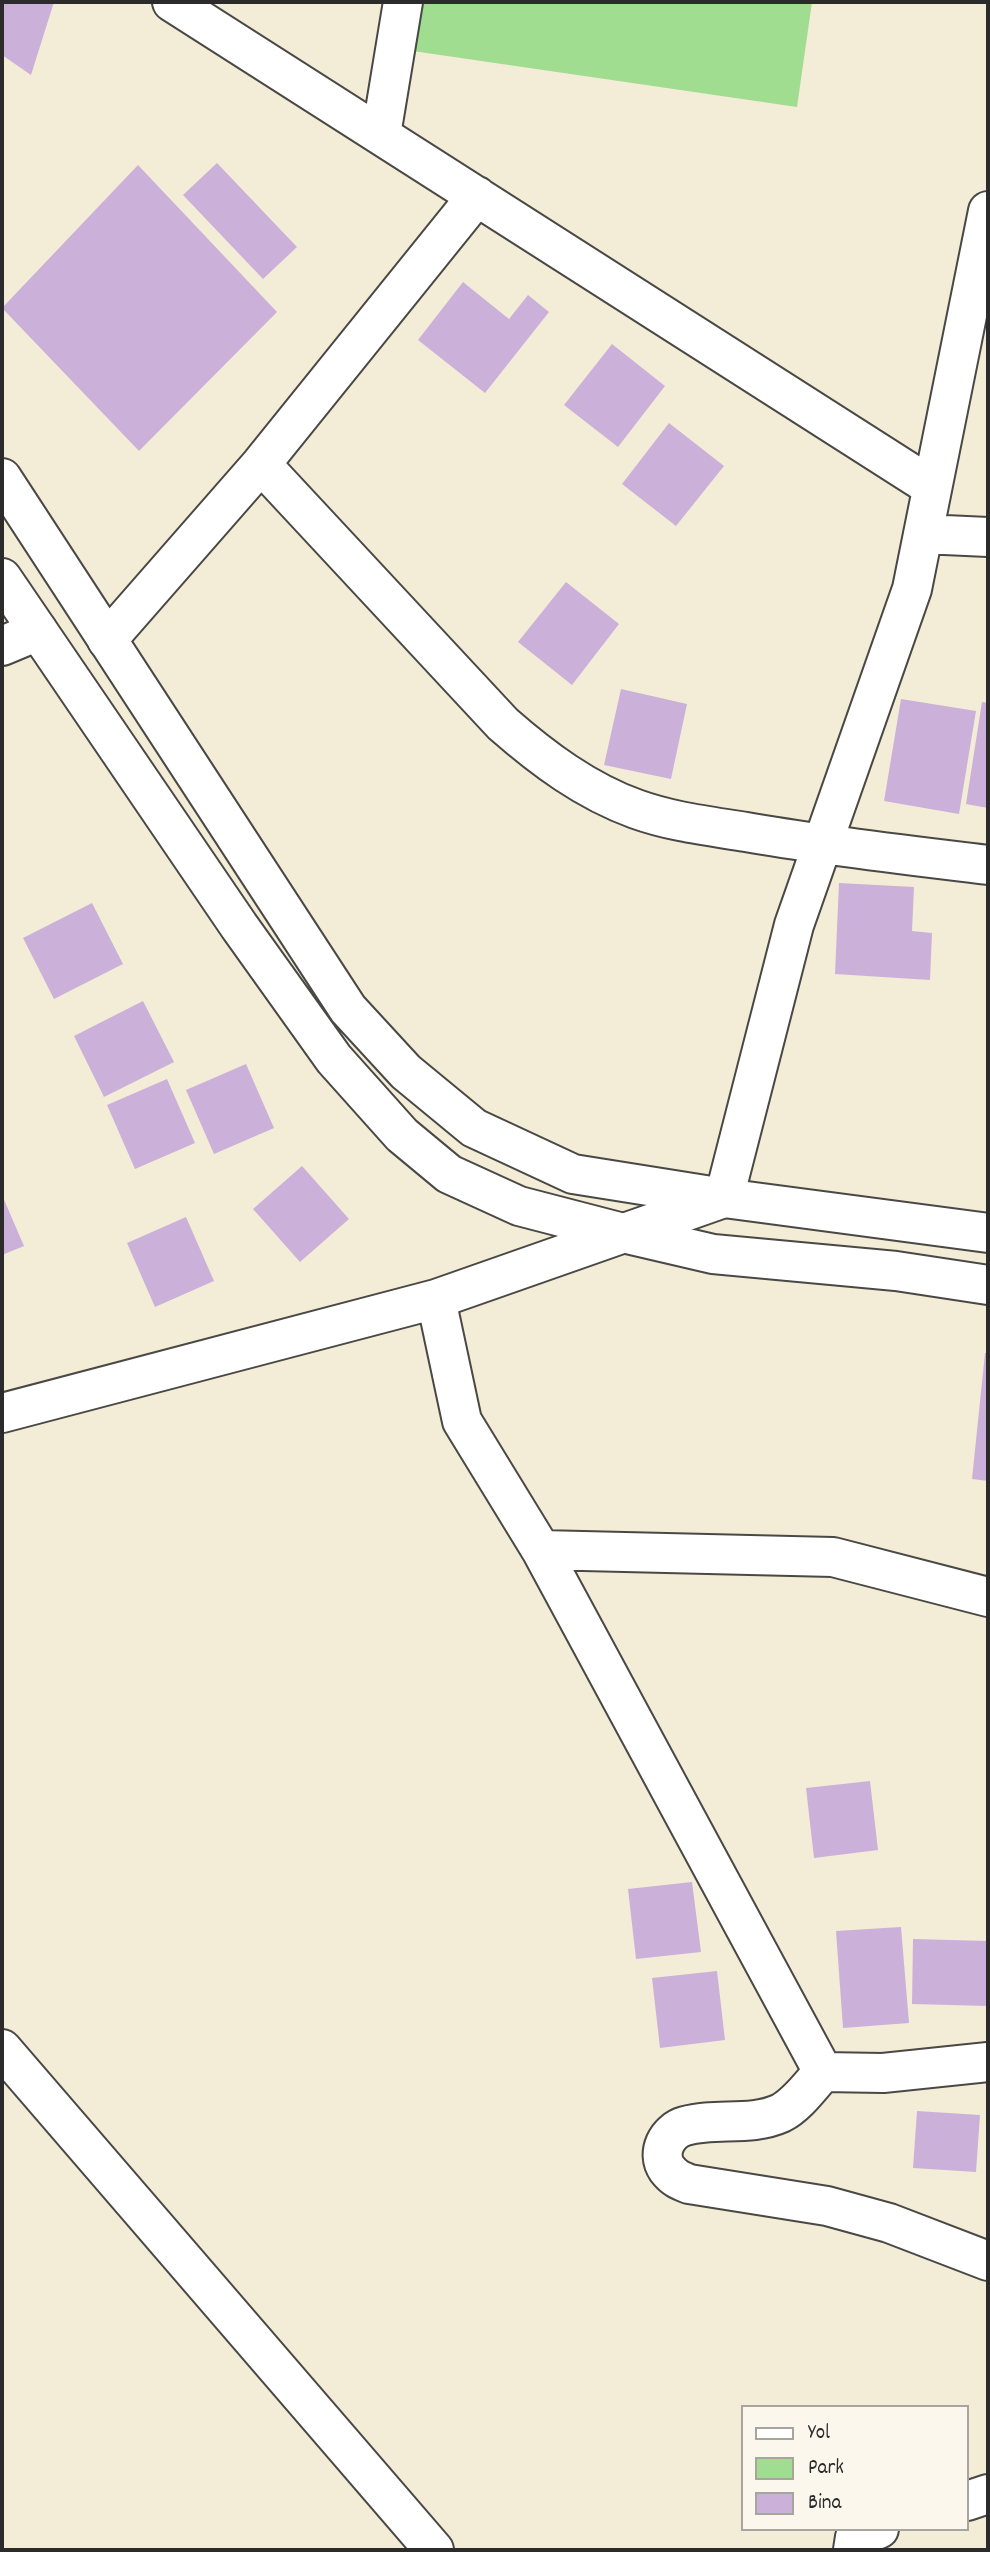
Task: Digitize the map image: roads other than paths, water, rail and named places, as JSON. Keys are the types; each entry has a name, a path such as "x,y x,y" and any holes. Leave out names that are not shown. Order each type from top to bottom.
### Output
{"street":[{"path":"172,2 932,487"},
{"path":"381,135 403,2"},
{"path":"107,640 261,464 477,196"},
{"path":"724,1198 794,926 912,589 988,211"},
{"path":"261,464 503,724 546,760 605,796 668,819 822,845 988,865"},
{"path":"2,478 348,1009 406,1072 474,1128 573,1174 724,1198 988,1233"},
{"path":"923,534 988,537"},
{"path":"2,578 239,926 334,1059 402,1135 449,1174 519,1206 713,1254 896,1271 988,1285"},
{"path":"2,646 38,631"},
{"path":"2,1413 436,1299 724,1198"},
{"path":"436,1299 463,1421 541,1550 823,2072"},
{"path":"541,1550 833,1557 988,1597"},
{"path":"2,2049 434,2550"},
{"path":"823,2072 883,2073 988,2062"},
{"path":"823,2072 799,2100 774,2116 764,2120 685,2126 673,2132 663,2153 665,2166 675,2178 689,2184 827,2206 889,2223 988,2261"},
{"path":"969,2500 988,2494"},
{"path":"853,2550 855,2537 873,2531"}]}
